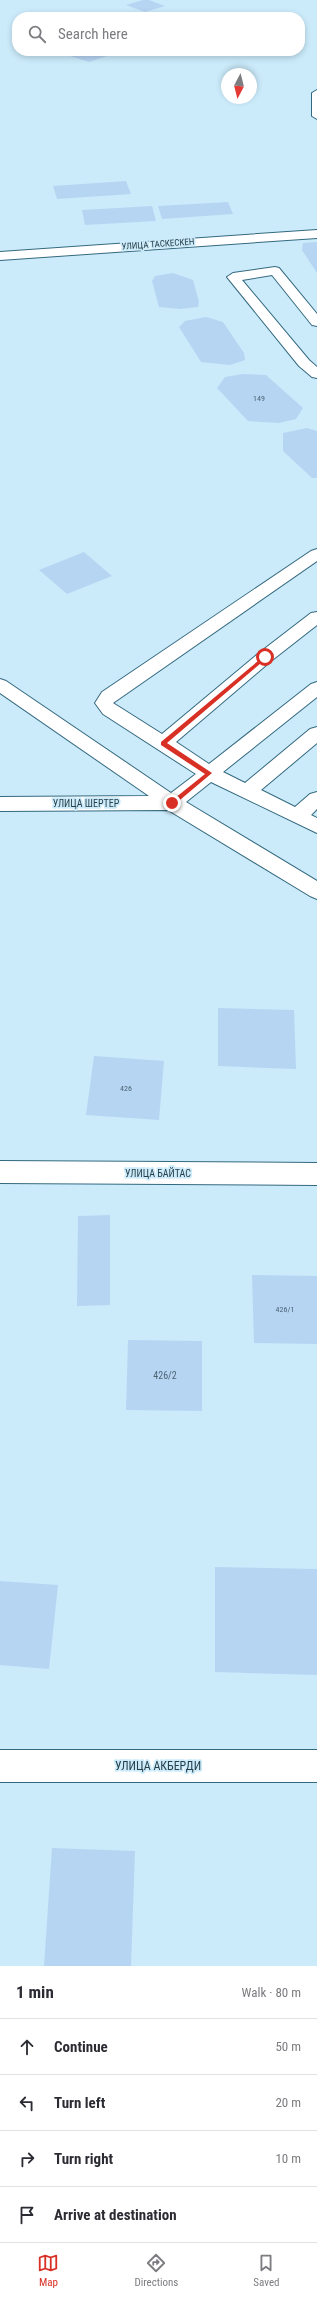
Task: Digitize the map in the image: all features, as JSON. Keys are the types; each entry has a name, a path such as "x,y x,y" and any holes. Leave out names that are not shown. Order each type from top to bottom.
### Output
{"street":[{"path":"317,93 317,116"},
{"name":"УЛИЦА ТАСКЕСКЕН","path":"0,256 168,243 257,239 317,234"},
{"path":"257,239 275,271 317,322"},
{"path":"275,271 233,277 311,362 317,374"},
{"path":"317,554 108,696 104,703 109,710 209,773 317,826"},
{"path":"163,743 265,657 317,617"},
{"path":"0,685 172,803 317,891"},
{"path":"172,803 317,688"},
{"path":"247,792 317,733"},
{"path":"296,816 317,799"},
{"name":"УЛИЦА ШЕРТЕР","path":"0,804 172,803"},
{"name":"УЛИЦА БАЙТАС","path":"0,1172 317,1174"},
{"name":"УЛИЦА АКБЕРДИ","path":"0,1766 317,1766"}],"building":[{"path":"143,0 149,0 165,6 145,12 126,5"},
{"path":"70,56 107,56 89,62"},
{"path":"126,181 131,194 57,199 53,186"},
{"path":"228,202 233,214 162,219 158,206"},
{"path":"152,206 156,221 85,225 82,210"},
{"path":"317,242 317,273 302,250 303,243"},
{"path":"173,273 193,280 199,302 198,307 180,309 159,307 152,281 155,276"},
{"path":"206,317 223,322 244,353 245,360 230,365 201,362 179,327 185,321"},
{"path":"243,374 266,375 303,408 296,419 279,423 248,421 217,388 225,377"},
{"path":"307,428 317,431 317,478 312,478 283,451 283,433"},
{"path":"84,552 112,576 67,594 39,570"},
{"path":"218,1008 294,1010 296,1069 218,1066"},
{"path":"94,1056 164,1061 159,1120 86,1115"},
{"path":"110,1215 110,1305 77,1306 78,1216"},
{"path":"252,1275 317,1276 317,1344 254,1343"},
{"path":"128,1340 202,1341 202,1411 126,1410"},
{"path":"215,1567 317,1569 317,1675 215,1672"},
{"path":"0,1581 58,1585 49,1669 0,1665"},
{"path":"52,1848 135,1851 131,1966 44,1966"}],"route":[{"path":"172,803 209,773 163,743 265,657"}]}
